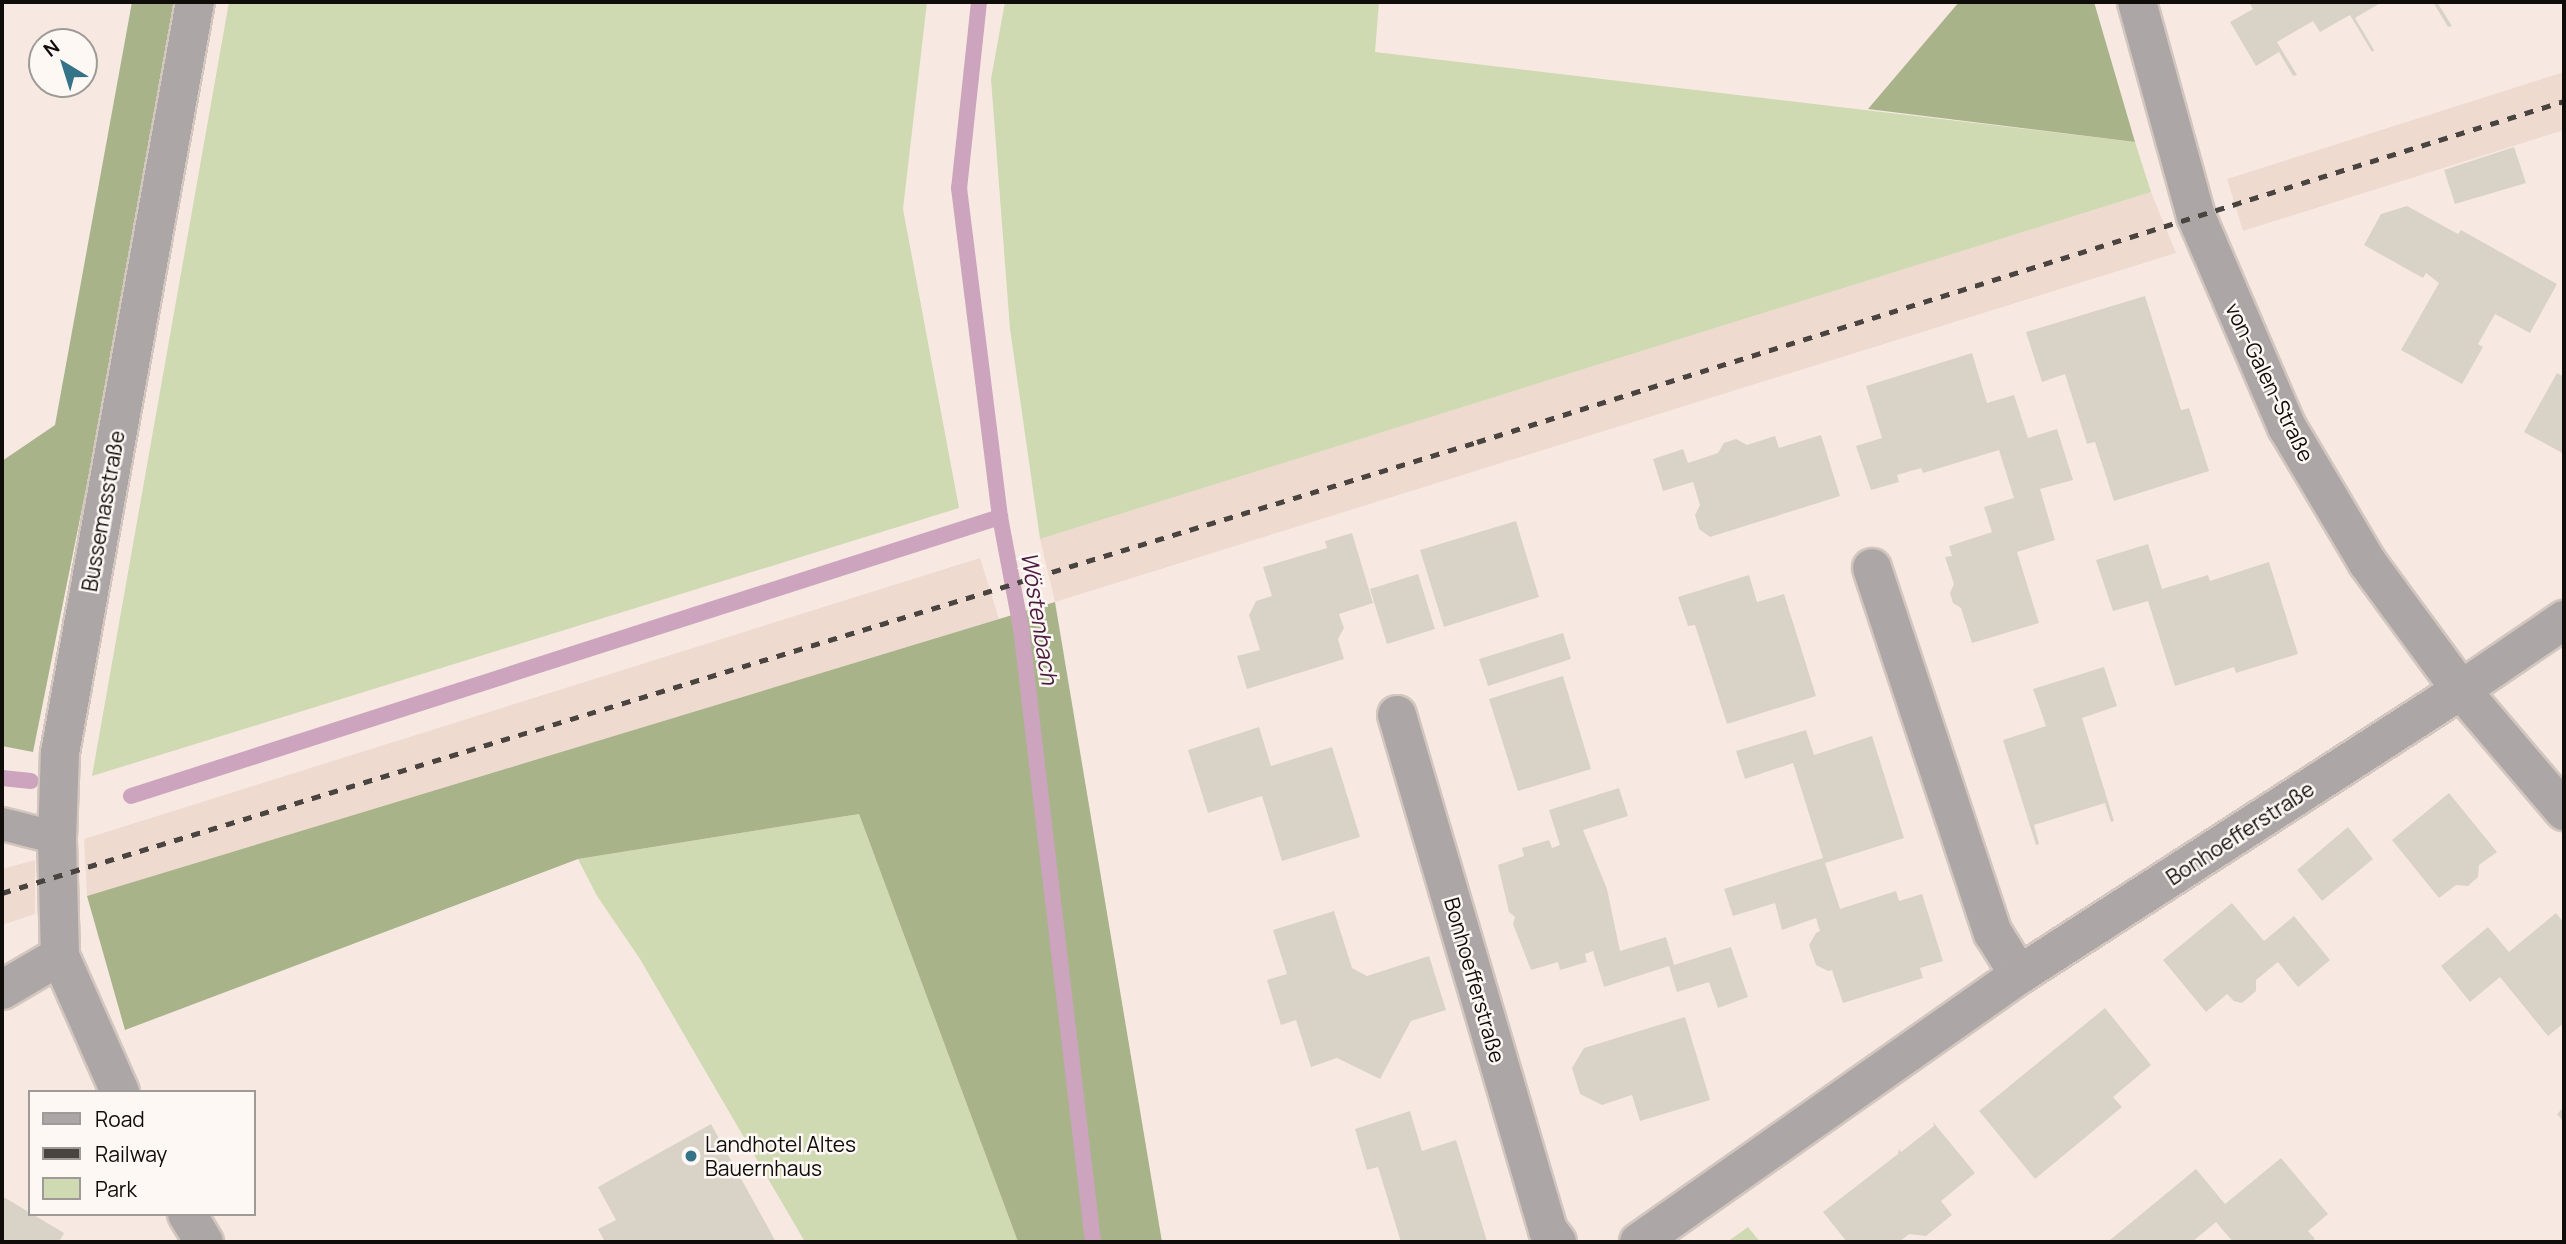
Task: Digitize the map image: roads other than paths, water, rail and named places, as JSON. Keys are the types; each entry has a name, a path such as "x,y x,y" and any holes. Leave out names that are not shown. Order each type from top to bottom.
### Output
{"street":[{"name":"Bussemasstraße","path":"60,956 57,838 60,753 195,2"},
{"name":"von-Galen-Straße","path":"2137,2 2196,216 2287,427 2367,562 2461,690 2564,811"},
{"path":"1872,568 1993,933 2019,975"},
{"path":"2461,690 2564,620"},
{"name":"Bonhoefferstraße","path":"1639,1242 2019,975 2461,690"},
{"name":"Bonhoefferstraße","path":"1397,715 1548,1230 1557,1242"},
{"path":"2,990 60,956 119,1090"},
{"path":"188,1216 204,1242"}],"lane":[{"path":"2,824 57,838"}],"waterway":[{"name":"Wöstenbach","path":"979,2 959,188 1000,517 1021,628 1093,1242"},
{"path":"131,796 1000,517"},
{"path":"2,778 31,781"}],"railway":[{"path":"2,893 1477,442 2564,101"}],"place":[{"name":"Landhotel Altes Bauernhaus","path":"691,1156"}]}
